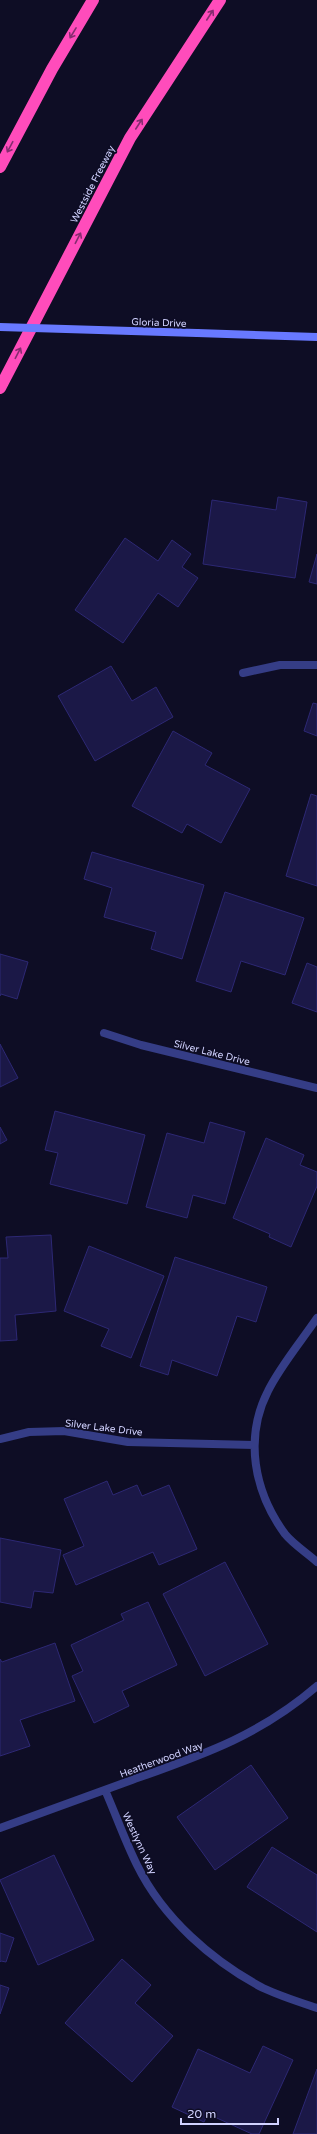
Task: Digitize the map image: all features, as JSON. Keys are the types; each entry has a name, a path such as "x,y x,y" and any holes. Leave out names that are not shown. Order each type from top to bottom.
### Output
{"highway":[{"path":"0,167 52,69 93,0"},
{"name":"Westside Freeway","path":"0,388 130,138 220,0"}],"street":[{"name":"Gloria Drive","path":"0,327 317,337"},
{"path":"243,673 280,665 317,665"},
{"name":"Silver Lake Drive","path":"104,1033 141,1045 317,1088"},
{"path":"317,1318 268,1390 258,1416 254,1445 256,1472 267,1506 286,1535 317,1562"},
{"name":"Silver Lake Drive","path":"0,1439 29,1432 64,1431 128,1442 254,1445"},
{"name":"Heatherwood Way","path":"0,1828 209,1752 249,1734 296,1704 317,1686"},
{"name":"Westlynn Way","path":"105,1790 138,1866 159,1900 191,1937 229,1968 264,1988 317,2008"}],"building":[{"path":"278,497 307,502 295,578 203,564 212,500 276,510"},
{"path":"125,538 158,561 172,540 191,554 182,567 198,578 178,607 158,593 123,643 75,610"},
{"path":"317,554 317,584 309,582"},
{"path":"111,666 132,701 156,687 173,717 95,761 58,696"},
{"path":"313,703 317,704 317,736 304,731"},
{"path":"173,731 212,753 205,765 250,789 221,843 187,824 182,833 132,806"},
{"path":"311,794 317,796 317,886 286,876"},
{"path":"92,852 204,885 182,959 151,949 156,932 104,917 112,888 84,879"},
{"path":"225,892 304,918 285,975 241,961 231,992 196,981"},
{"path":"0,954 28,962 17,999 1,994 0,996"},
{"path":"307,963 317,967 317,1012 292,1003"},
{"path":"0,1044 18,1078 0,1087"},
{"path":"55,1111 145,1135 127,1204 50,1184 58,1153 45,1150"},
{"path":"210,1122 245,1132 225,1204 193,1195 187,1218 146,1207 167,1133 204,1143"},
{"path":"0,1127 7,1140 0,1144"},
{"path":"266,1138 304,1155 300,1165 317,1172 317,1186 291,1247 269,1237 270,1234 233,1218"},
{"path":"51,1235 56,1311 15,1315 17,1340 0,1341 0,1258 8,1258 6,1237"},
{"path":"89,1246 164,1276 131,1358 101,1346 109,1329 64,1311"},
{"path":"175,1257 267,1287 256,1322 237,1316 217,1376 172,1360 168,1375 140,1366"},
{"path":"107,1481 113,1495 137,1485 142,1496 169,1485 197,1549 159,1565 153,1552 76,1585 63,1555 84,1546 64,1499"},
{"path":"0,1538 61,1550 53,1593 34,1591 31,1608 0,1602"},
{"path":"225,1562 268,1644 205,1676 163,1594"},
{"path":"148,1602 177,1665 122,1691 129,1706 94,1723 72,1676 83,1671 71,1645 124,1620 121,1614"},
{"path":"55,1643 75,1701 20,1720 30,1746 0,1756 0,1659 2,1662"},
{"path":"251,1765 288,1818 215,1870 177,1817"},
{"path":"272,1847 317,1875 317,1932 247,1887"},
{"path":"54,1855 94,1940 38,1965 0,1880"},
{"path":"0,1933 14,1938 6,1962 0,1962"},
{"path":"122,1959 151,1985 135,2003 173,2036 132,2082 65,2023"},
{"path":"0,1985 9,1988 0,2014"},
{"path":"263,2046 293,2060 259,2134 252,2134 208,2114 204,2122 172,2107 198,2049 250,2073"},
{"path":"317,2069 317,2134 293,2134"}]}
